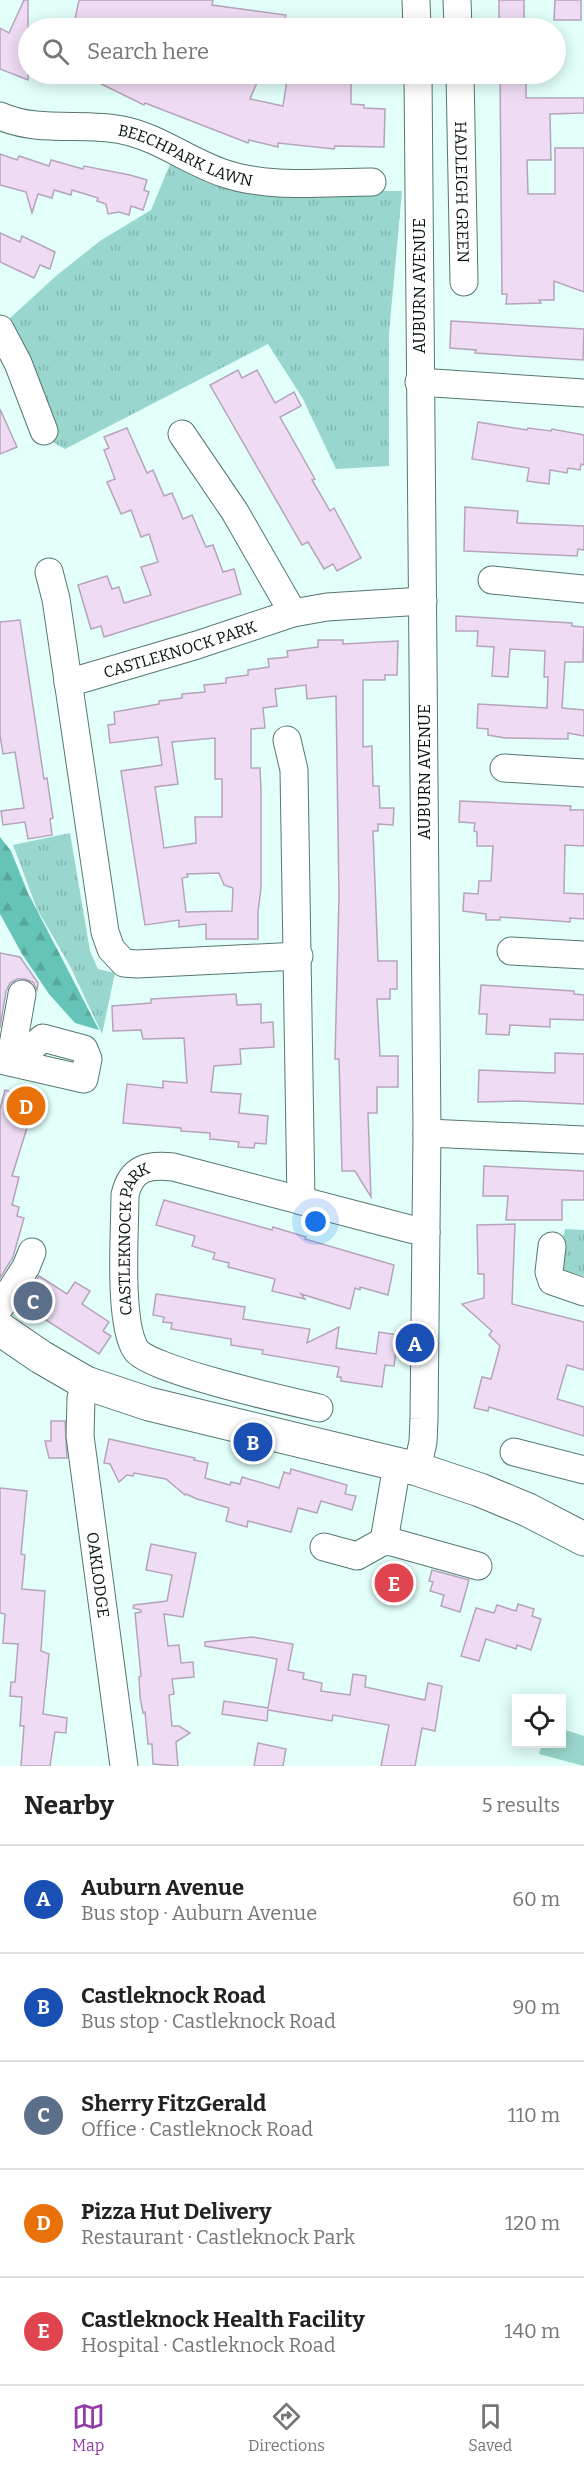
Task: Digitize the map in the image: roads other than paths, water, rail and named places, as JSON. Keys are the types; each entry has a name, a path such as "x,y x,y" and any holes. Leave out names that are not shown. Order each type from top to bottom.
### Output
{"main road":[{"path":"0,1329 41,1357 86,1383 149,1404 407,1467 480,1490 528,1510 584,1539"}],"street":[{"path":"416,0 417,18"},
{"path":"457,0 458,18"},
{"name":"AUBURN AVENUE","path":"384,1541 407,1467 423,1442 424,1419 427,1133 418,84"},
{"name":"HADLEIGH GREEN","path":"460,84 464,282"},
{"name":"HADLEIGH GREEN","path":"418,105 461,103"},
{"name":"BEECHPARK LAWN","path":"0,116 18,122 131,132 223,173 243,178 274,182 372,182"},
{"path":"0,329 18,363 44,431"},
{"path":"419,382 584,393"},
{"path":"182,434 235,512 293,613"},
{"path":"49,572 56,599 102,910 111,949 124,963 137,964 298,956"},
{"path":"492,580 584,589"},
{"name":"CASTLEKNOCK PARK","path":"68,683 197,645 293,613 327,607 423,601"},
{"path":"287,740 294,770 301,1201"},
{"path":"504,768 584,773"},
{"path":"511,951 584,955"},
{"path":"11,1062 22,994"},
{"path":"427,1133 584,1140"},
{"name":"CASTLEKNOCK PARK","path":"319,1408 245,1390 160,1365 137,1351 129,1334 127,1321 125,1195 132,1178 145,1167 159,1165 173,1167 426,1232"},
{"path":"552,1246 549,1272 552,1281 584,1292"},
{"path":"0,1307 26,1267 32,1252"},
{"name":"OAKLODGE","path":"86,1383 81,1398 80,1436 88,1514 124,1766"},
{"path":"514,1452 584,1470"},
{"path":"324,1547 357,1556 384,1541 478,1566"}],"place":[{"name":"Pizza Hut Delivery","path":"26,1106"},
{"name":"Sherry FitzGerald","path":"33,1301"},
{"name":"Auburn Avenue","path":"415,1343"},
{"name":"Castleknock Road","path":"253,1442"},
{"name":"Castleknock Health Facility","path":"394,1583"}]}
